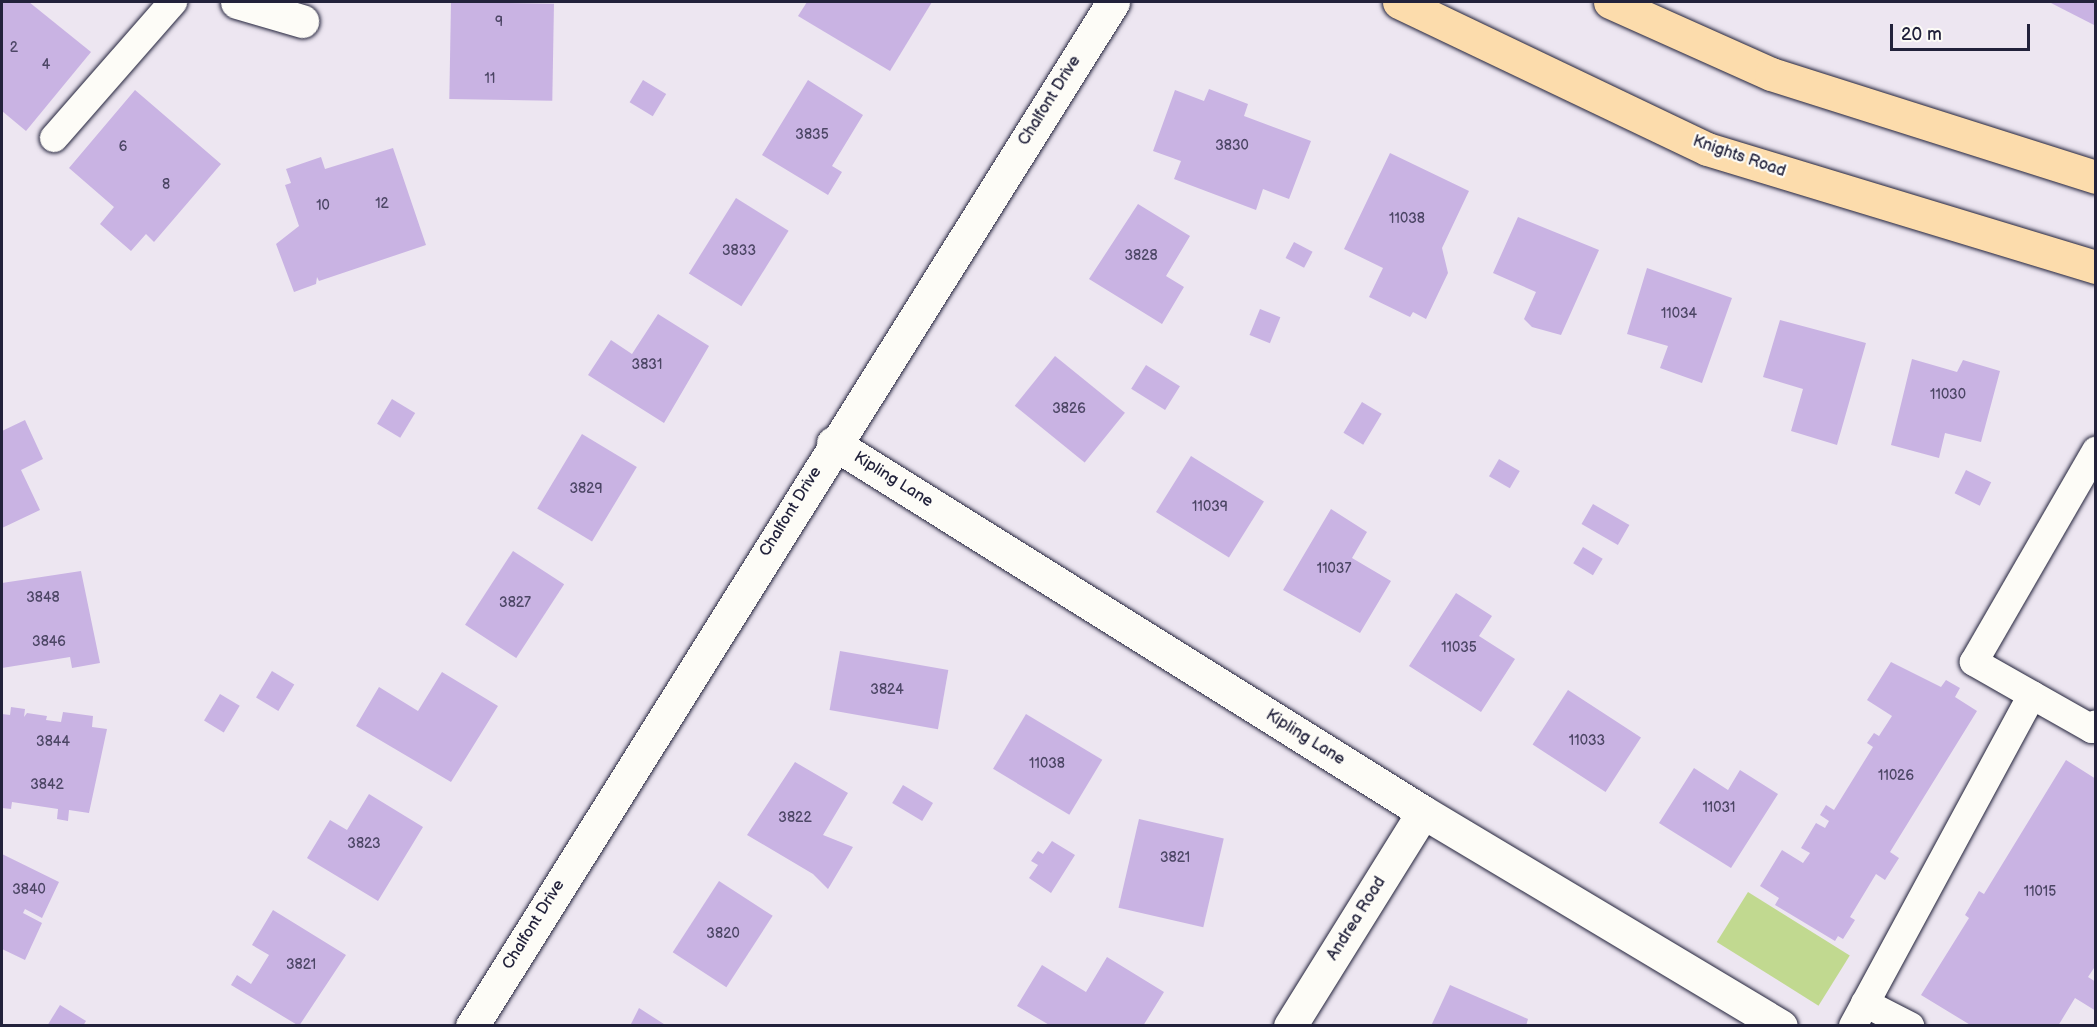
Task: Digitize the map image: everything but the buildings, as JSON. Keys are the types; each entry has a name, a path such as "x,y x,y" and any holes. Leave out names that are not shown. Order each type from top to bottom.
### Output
{"main road":[{"name":"Knights Road","path":"1399,2 1707,149 2096,267"},
{"path":"1610,2 1771,74 2096,177"}],"street":[{"path":"237,2 298,11"},
{"name":"Chalfont Drive","path":"472,1026 833,443 1113,2"},
{"name":"Kipling Lane","path":"833,443 1423,812 1781,1026"},
{"name":"Andrea Road","path":"1290,1026 1423,812"}],"lane":[{"path":"54,138 174,2"},
{"path":"2094,728 1974,662 2096,451"},
{"path":"1910,1026 1858,1014 2032,695"}],"green space":[{"path":"1748,892 1850,956 1819,1006 1717,942"}]}
